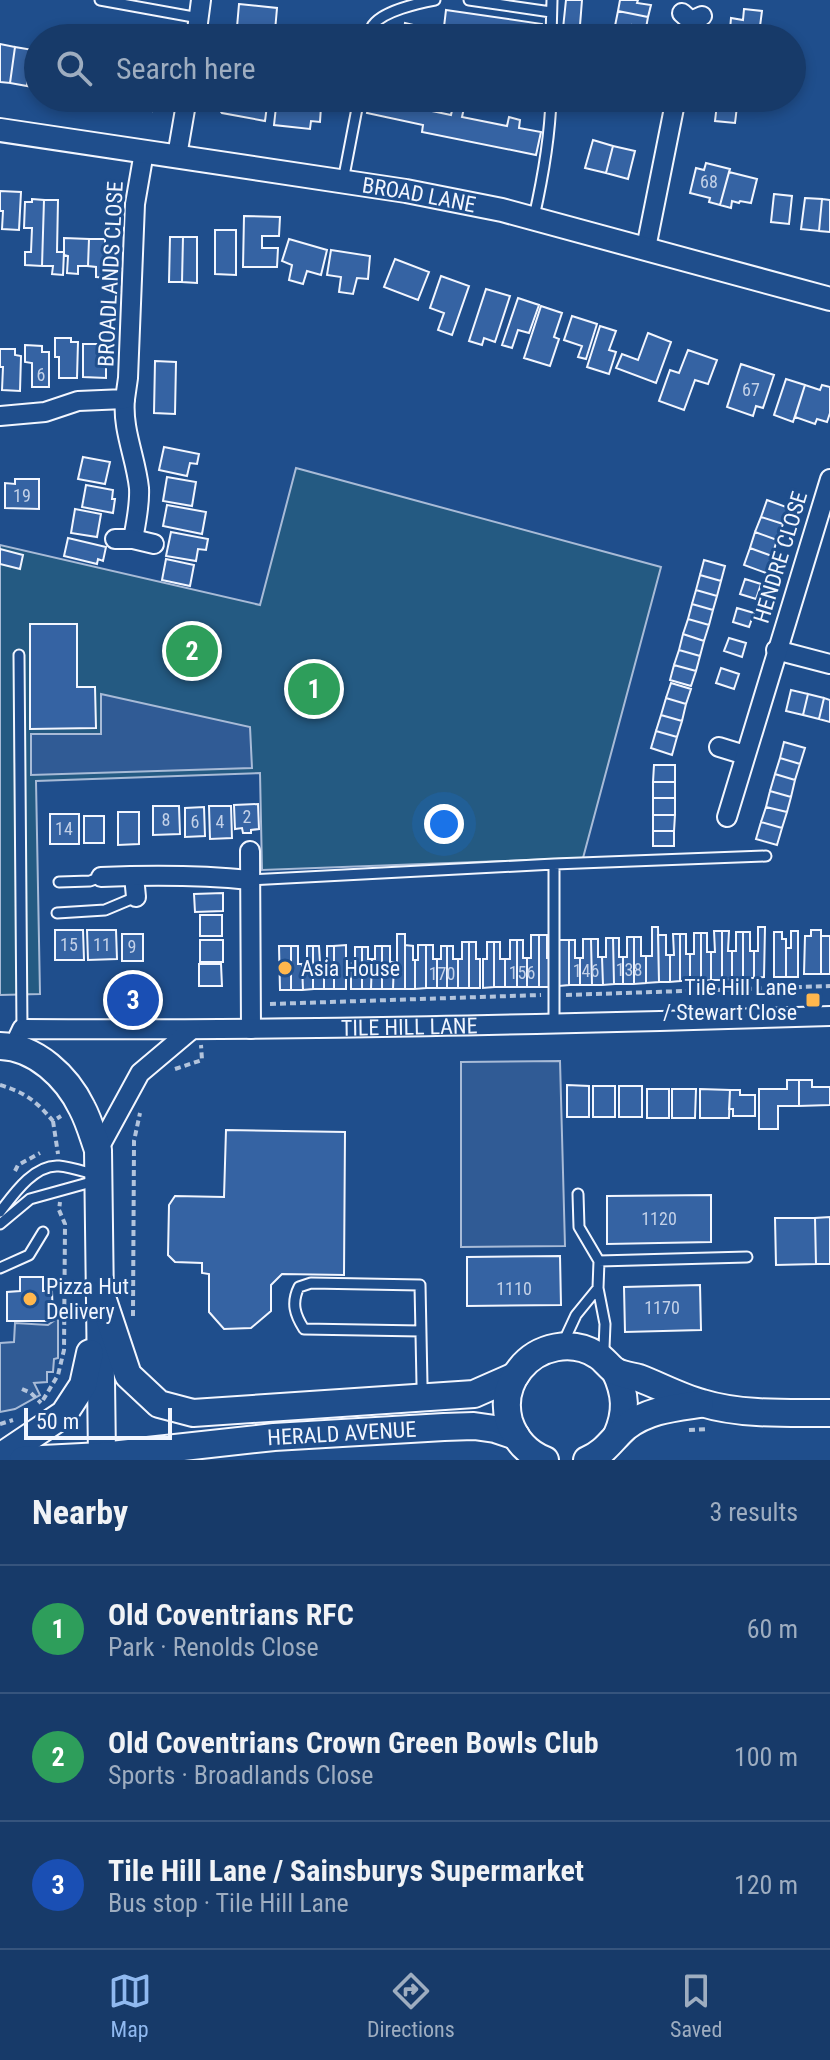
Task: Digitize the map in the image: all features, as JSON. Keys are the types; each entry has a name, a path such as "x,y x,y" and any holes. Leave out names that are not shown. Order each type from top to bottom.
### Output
{"main road":[{"path":"9,1042 46,1062 82,1107 98,1168 102,1458"},
{"path":"0,1457 64,1414 83,1385 101,1294"},
{"name":"HERALD AVENUE","path":"101,1294 128,1375 159,1404 193,1413 474,1394 515,1376 527,1361 543,1350 562,1346"},
{"path":"562,1346 579,1347 595,1353 612,1367 703,1404 746,1410 830,1413"},
{"path":"602,1452 624,1420 626,1403 622,1386 612,1367"},
{"path":"515,1376 510,1387 507,1412 516,1436"},
{"path":"602,1452 630,1424 663,1409 703,1404"},
{"name":"HERALD AVENUE","path":"23,1460 102,1458 274,1437 474,1426 516,1436 530,1452 545,1460"}],"street":[{"path":"177,156 185,112"},
{"path":"646,248 673,112"},
{"name":"BROAD LANE","path":"0,130 419,194 534,218 830,299"},
{"name":"BROADLANDS CLOSE","path":"144,152 135,204 124,414 139,488 138,510 124,539 154,544"},
{"name":"BROADLANDS CLOSE","path":"0,416 45,412 78,401 125,399"},
{"name":"HENDRE CLOSE","path":"727,817 830,479"},
{"name":"HENDRE CLOSE","path":"776,650 830,664"},
{"path":"719,747 745,755"},
{"path":"250,851 251,1029"},
{"path":"134,876 136,897"},
{"path":"101,877 225,877 250,880"},
{"name":"TILE HILL LANE","path":"9,1042 191,1030 554,1025 830,1016"},
{"path":"98,1168 140,1073 191,1030"}],"lane":[{"path":"100,0 200,9"},
{"path":"373,24 407,7 435,0"},
{"path":"469,0 551,12"},
{"path":"551,24 552,0"},
{"path":"343,182 356,112"},
{"path":"534,218 545,168 550,112"},
{"path":"9,1042 19,655"},
{"path":"250,880 766,856"},
{"path":"554,864 554,1025"},
{"path":"59,882 90,881 101,877"},
{"path":"57,913 105,910 136,897"},
{"path":"0,1212 24,1181 52,1167 98,1168"},
{"path":"0,1224 30,1199 60,1189 98,1168"},
{"path":"578,1194 579,1227 599,1261 598,1288 605,1324 604,1348 612,1367"},
{"path":"0,1268 29,1255 43,1232"},
{"path":"599,1261 747,1257"},
{"path":"421,1331 304,1329 297,1318 295,1296 299,1287 311,1283 420,1285 424,1398"},
{"path":"562,1346 576,1315 598,1288"},
{"path":"173,1460 209,1443"}],"path":[{"path":"251,1007 280,1003 830,986"},
{"path":"133,1322 134,1141 141,1107"},
{"path":"53,1121 59,1166"},
{"path":"35,1408 58,1375 64,1350 65,1224 59,1210 60,1189"},
{"path":"22,1389 41,1403"},
{"path":"0,1424 14,1420"},
{"path":"682,1431 712,1429"}],"shaded area":[{"path":"296,468 661,567 583,858 262,870 260,773 36,781 40,994 0,995 0,545 260,605"},
{"path":"101,694 250,727 252,768 31,775 31,734 101,734"},
{"path":"560,1061 565,1246 461,1247 461,1062"},
{"path":"58,1318 58,1358 54,1359 53,1372 47,1372 47,1382 34,1383 40,1395 15,1409 0,1412 0,1343 14,1342 15,1323 48,1325"}],"building":[{"path":"566,0 582,0 580,24 563,24"},
{"path":"620,0 638,0 637,3 651,5 648,17 618,11"},
{"path":"239,4 277,8 276,24 237,24"},
{"path":"744,9 762,11 760,24 730,24 731,18 743,20"},
{"path":"446,10 542,24 444,24"},
{"path":"618,11 648,17 647,24 615,24"},
{"path":"0,44 15,47 10,83 0,82"},
{"path":"15,47 24,48 24,85 10,83"},
{"path":"221,112 266,112 265,121"},
{"path":"275,112 321,112 320,122 311,121 310,129 274,125"},
{"path":"437,112 451,115 452,112 463,112 462,117 507,126 509,117 520,120 519,128 541,132 536,155 422,132 423,125 367,113"},
{"path":"716,112 736,112 735,123 715,121"},
{"path":"593,140 613,146 606,173 585,168"},
{"path":"613,146 635,151 628,179 606,173"},
{"path":"706,163 730,169 720,205 709,202 710,198 690,193 696,168 704,170"},
{"path":"729,172 757,179 751,203 732,201 731,208 720,205"},
{"path":"0,191 21,192 19,230 2,229"},
{"path":"774,194 792,196 789,224 771,222"},
{"path":"805,198 822,199 819,231 801,229"},
{"path":"32,199 44,200 42,266 25,265 25,252 31,252 32,228 24,228 25,202 32,202"},
{"path":"822,199 830,200 830,232 819,231"},
{"path":"44,200 58,200 57,252 64,252 63,275 52,274 53,266 42,266"},
{"path":"244,216 280,217 279,236 262,236 262,248 278,248 277,267 243,267"},
{"path":"215,230 236,230 236,275 215,274"},
{"path":"170,237 183,237 182,282 169,282"},
{"path":"183,237 197,237 197,283 182,282"},
{"path":"64,238 89,239 88,266 78,266 78,274 67,273 68,256 64,255"},
{"path":"89,239 105,239 105,264 112,264 112,278 96,277 96,267 88,266"},
{"path":"289,239 327,250 321,275 307,271 303,284 289,280 292,265 282,261"},
{"path":"331,250 370,256 368,279 357,278 353,294 339,292 341,277 327,275"},
{"path":"395,259 429,272 418,300 384,287"},
{"path":"441,276 469,286 452,335 438,330 444,313 430,308"},
{"path":"486,289 510,296 495,342 484,338 482,345 469,341"},
{"path":"518,298 539,305 529,333 518,330 512,348 502,345"},
{"path":"541,306 562,313 554,337 559,339 550,366 524,358"},
{"path":"572,316 597,324 586,359 578,357 582,346 564,340"},
{"path":"600,326 616,331 609,350 616,352 609,374 587,367"},
{"path":"648,333 671,342 656,383 616,368 622,354 638,360"},
{"path":"55,338 71,338 71,342 78,342 77,378 59,378"},
{"path":"83,344 106,344 106,378 83,377"},
{"path":"25,345 42,346 42,352 49,352 49,387 32,387 32,363 25,362"},
{"path":"0,349 15,349 15,355 21,356 20,391 2,390"},
{"path":"688,350 717,360 708,384 695,380 684,410 659,401 670,370 679,373"},
{"path":"155,361 176,362 175,414 154,413"},
{"path":"741,364 774,375 763,408 756,406 753,416 727,407"},
{"path":"786,379 805,385 793,422 774,415"},
{"path":"805,385 820,390 822,385 830,387 827,422 817,419 815,424 795,417"},
{"path":"164,447 199,454 197,464 190,463 187,476 159,470"},
{"path":"83,457 110,462 105,484 78,479"},
{"path":"167,477 196,482 192,506 163,501"},
{"path":"15,479 39,479 39,509 5,508 5,483 15,484"},
{"path":"86,485 113,490 113,513 82,507"},
{"path":"767,500 789,508 783,524 761,517"},
{"path":"167,505 206,512 202,534 163,526"},
{"path":"75,509 101,514 97,537 71,533"},
{"path":"761,517 783,524 777,540 755,532"},
{"path":"171,532 208,539 206,550 198,549 196,561 166,556"},
{"path":"755,532 777,540 772,556 750,548"},
{"path":"68,538 106,547 103,561 98,559 97,564 64,556"},
{"path":"750,548 772,556 766,573 744,565"},
{"path":"0,549 23,555 20,569 0,564"},
{"path":"166,559 194,565 190,586 162,580"},
{"path":"704,560 725,566 721,581 700,575"},
{"path":"700,575 721,581 717,596 696,590"},
{"path":"745,579 761,584 756,599 740,594"},
{"path":"696,590 717,596 713,610 692,604"},
{"path":"692,604 713,610 709,625 688,619"},
{"path":"737,608 754,613 749,627 733,622"},
{"path":"688,619 709,625 704,641 683,634"},
{"path":"30,624 77,624 77,687 95,687 96,728 30,729"},
{"path":"683,634 704,641 700,656 679,650"},
{"path":"729,638 746,643 742,657 724,651"},
{"path":"679,650 700,656 696,671 674,665"},
{"path":"674,665 696,671 691,686 670,680"},
{"path":"721,668 739,674 734,689 716,683"},
{"path":"671,683 691,689 686,704 666,698"},
{"path":"791,690 808,694 803,715 786,711"},
{"path":"808,694 824,698 819,719 803,715"},
{"path":"666,698 686,704 682,721 661,715"},
{"path":"824,698 830,700 830,722 819,719"},
{"path":"661,715 682,721 677,737 656,731"},
{"path":"656,731 677,737 672,755 651,748"},
{"path":"784,742 805,748 800,764 780,758"},
{"path":"780,758 800,764 795,780 775,774"},
{"path":"654,765 675,765 675,782 653,782"},
{"path":"775,774 795,780 791,797 770,791"},
{"path":"653,782 675,782 675,798 653,798"},
{"path":"770,791 791,797 787,812 766,807"},
{"path":"653,798 675,798 675,815 653,815"},
{"path":"258,804 259,829 243,833 242,828 235,829 234,805"},
{"path":"153,806 179,806 180,834 153,835"},
{"path":"209,806 231,806 232,838 210,839"},
{"path":"204,807 205,836 185,837 185,808"},
{"path":"766,807 787,812 782,828 761,822"},
{"path":"118,812 139,812 139,844 118,845"},
{"path":"50,814 79,814 79,844 50,844"},
{"path":"653,815 675,815 674,831 653,831"},
{"path":"84,816 104,816 104,843 84,843"},
{"path":"761,822 782,828 777,845 756,839"},
{"path":"653,831 674,831 674,846 653,846"},
{"path":"223,893 223,911 195,912 194,894"},
{"path":"200,915 222,915 222,936 200,936"},
{"path":"652,927 658,927 659,982 646,983 646,956 652,956"},
{"path":"758,927 765,927 764,977 754,978 754,951 758,951"},
{"path":"55,930 83,930 84,960 55,960"},
{"path":"87,930 116,930 117,959 88,960"},
{"path":"811,930 821,930 821,974 804,974 805,936 811,936"},
{"path":"714,931 722,931 722,980 711,980"},
{"path":"722,931 729,931 732,979 722,980"},
{"path":"791,931 798,931 798,977 786,977 786,948 791,948"},
{"path":"736,932 743,932 743,978 732,979 732,951 736,951"},
{"path":"743,932 750,932 754,978 743,978"},
{"path":"774,932 782,932 782,939 786,939 786,977 774,977"},
{"path":"694,933 701,933 701,981 690,981"},
{"path":"701,933 707,933 711,980 701,981"},
{"path":"122,934 143,934 143,961 122,961"},
{"path":"397,934 405,934 405,989 393,989"},
{"path":"673,934 680,934 680,981 670,982 670,955 674,955"},
{"path":"680,934 686,934 690,981 680,981"},
{"path":"531,935 539,935 539,987 527,987"},
{"path":"539,935 547,935 547,958 552,958 552,987 539,987"},
{"path":"658,935 666,935 670,982 659,982"},
{"path":"821,936 830,936 830,974 821,974"},
{"path":"627,937 634,937 634,984 623,984"},
{"path":"634,937 641,937 641,956 646,956 646,983 634,984"},
{"path":"606,938 613,938 614,984 603,985 602,957 606,957"},
{"path":"613,938 619,938 623,984 614,984"},
{"path":"583,939 591,939 592,985 580,985"},
{"path":"591,939 598,939 603,985 592,985"},
{"path":"200,940 223,940 223,962 200,962"},
{"path":"510,940 517,940 517,987 505,987 505,959 510,959"},
{"path":"517,940 523,940 523,958 527,958 527,987 517,987"},
{"path":"559,940 569,940 569,985 559,986"},
{"path":"569,940 575,940 575,958 580,958 580,985 569,985"},
{"path":"462,942 469,942 469,988 458,988 458,959 462,959"},
{"path":"469,942 476,942 476,959 480,959 480,988 469,988"},
{"path":"487,942 494,942 494,987 483,988 483,959 487,959"},
{"path":"494,942 500,942 500,959 505,959 505,987 494,987"},
{"path":"346,945 346,989 334,989 334,946"},
{"path":"405,945 413,946 415,989 405,989"},
{"path":"418,945 426,945 426,988 415,989 415,960 418,960"},
{"path":"426,945 433,945 433,959 437,959 437,988 426,988"},
{"name":"Asia House","path":"279,946 291,946 291,990 280,990"},
{"path":"291,946 298,946 303,990 291,990"},
{"path":"307,946 313,946 313,989 303,990 302,964 307,963"},
{"path":"313,946 319,946 320,963 324,963 324,989 313,989"},
{"path":"327,946 334,946 334,989 324,989"},
{"path":"375,946 382,946 382,989 371,989"},
{"path":"382,946 390,946 390,962 394,962 393,989 382,989"},
{"path":"441,946 447,946 447,988 437,988 437,959 441,959"},
{"path":"447,946 453,946 453,959 458,959 458,988 447,988"},
{"path":"355,947 362,947 362,989 351,989 351,963 355,963"},
{"path":"362,947 368,947 368,959 372,959 371,989 362,989"},
{"path":"199,964 221,964 222,986 199,986"},
{"path":"787,1080 799,1080 799,1106 778,1106 778,1129 759,1129 759,1089 787,1089"},
{"path":"799,1080 812,1080 812,1087 830,1087 830,1105 799,1106"},
{"path":"567,1085 589,1086 589,1117 567,1117"},
{"path":"593,1086 615,1086 615,1117 593,1117"},
{"path":"619,1086 642,1086 642,1117 619,1117"},
{"path":"647,1089 669,1089 669,1118 647,1118"},
{"path":"672,1089 696,1089 695,1118 672,1118"},
{"path":"700,1089 730,1090 729,1118 700,1118"},
{"path":"730,1090 740,1090 740,1095 755,1095 755,1116 733,1116 733,1109 729,1109"},
{"path":"226,1130 345,1132 344,1275 282,1274 271,1285 271,1311 251,1328 224,1329 209,1312 209,1274 202,1273 202,1263 175,1262 168,1255 169,1205 175,1196 224,1197"},
{"path":"711,1195 711,1242 607,1244 607,1196"},
{"path":"830,1217 830,1264 816,1264 815,1218"},
{"path":"775,1218 815,1218 816,1264 776,1265"},
{"path":"560,1256 561,1305 467,1306 467,1257"},
{"name":"Pizza Hut Delivery","path":"20,1277 43,1277 43,1291 52,1291 53,1321 7,1321 7,1292 20,1291"},
{"path":"700,1285 701,1330 625,1332 624,1287"}],"place":[{"name":"Old Coventrians Crown Green Bowls Club","path":"192,651"},
{"name":"Old Coventrians RFC","path":"314,689"},
{"name":"Asia House","path":"285,968"},
{"name":"Tile Hill Lane / Sainsburys Supermarket","path":"133,1000"},
{"name":"Tile Hill Lane / Stewart Close","path":"813,1000"},
{"name":"Pizza Hut Delivery","path":"30,1299"}]}
